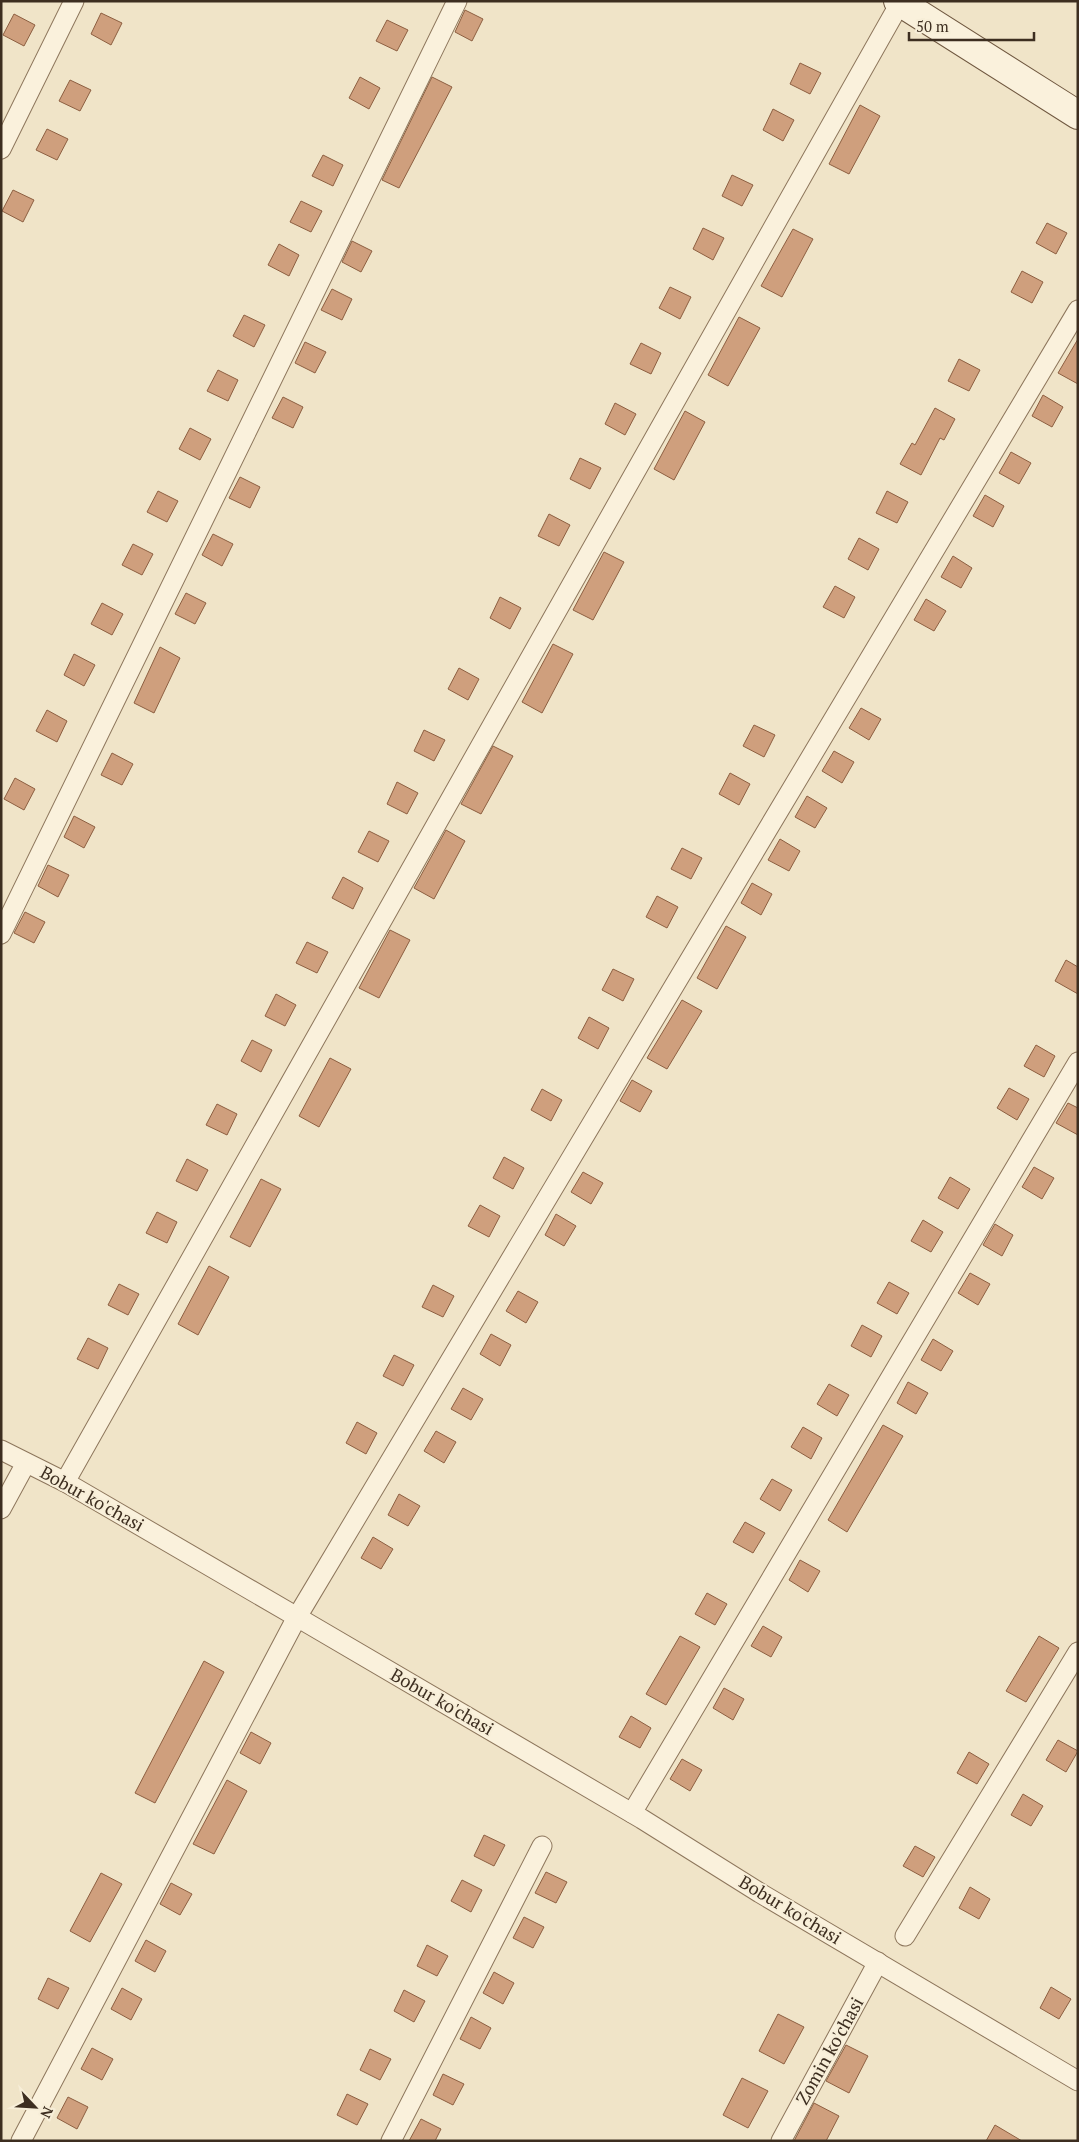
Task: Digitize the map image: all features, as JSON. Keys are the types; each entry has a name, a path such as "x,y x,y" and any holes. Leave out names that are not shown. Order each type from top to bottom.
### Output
{"street":[{"path":"1,149 74,1"},
{"path":"1,934 457,1"},
{"path":"65,1482 899,2 1078,115"},
{"path":"21,2141 297,1617 1078,310"},
{"path":"632,1814 1078,1062"},
{"name":"Bobur ko'chasi","path":"1,1450 65,1482 297,1617 632,1814 760,1893 1078,2081"},
{"path":"1,1509 26,1463"},
{"path":"905,1936 1078,1652"},
{"path":"391,2141 542,1846"},
{"name":"Zomin ko'chasi","path":"781,2141 878,1962"}],"building":[{"path":"465,10 483,19 472,41 455,32"},
{"path":"101,13 122,23 111,45 91,34"},
{"path":"14,14 35,25 24,46 3,35"},
{"path":"387,20 408,30 397,51 376,41"},
{"path":"800,63 821,73 810,94 790,84"},
{"path":"360,77 380,88 369,109 349,98"},
{"path":"432,77 452,87 399,188 382,180"},
{"path":"70,80 91,90 80,111 59,101"},
{"path":"860,105 880,116 849,174 829,164"},
{"path":"773,109 794,120 783,141 763,130"},
{"path":"47,129 68,139 57,160 36,150"},
{"path":"323,155 343,165 333,186 312,176"},
{"path":"732,175 753,185 742,206 722,196"},
{"path":"13,190 34,200 23,222 2,211"},
{"path":"301,201 322,211 311,232 290,222"},
{"path":"1047,223 1067,233 1056,254 1036,243"},
{"path":"703,228 724,238 713,260 693,249"},
{"path":"793,229 813,239 782,297 761,286"},
{"path":"352,241 372,251 361,272 342,262"},
{"path":"279,244 299,255 289,276 268,265"},
{"path":"1022,271 1043,282 1032,303 1011,292"},
{"path":"670,287 691,297 680,319 659,308"},
{"path":"332,289 352,299 342,320 321,310"},
{"path":"244,315 265,325 254,347 233,336"},
{"path":"739,317 760,328 728,386 708,375"},
{"path":"1078,339 1078,384 1058,373"},
{"path":"305,342 326,352 315,373 295,363"},
{"path":"641,343 661,353 651,374 630,364"},
{"path":"959,359 980,370 969,391 948,381"},
{"path":"218,370 238,380 228,401 207,391"},
{"path":"1043,395 1063,407 1052,427 1032,416"},
{"path":"283,397 303,407 293,428 272,418"},
{"path":"615,403 636,414 625,435 605,424"},
{"path":"935,408 955,419 944,440 940,438 921,475 900,464 912,443 915,445"},
{"path":"685,411 705,422 674,480 654,469"},
{"path":"190,428 211,439 200,460 179,449"},
{"path":"1011,452 1031,463 1019,484 999,473"},
{"path":"580,458 601,468 590,489 570,479"},
{"path":"240,477 260,487 250,508 229,498"},
{"path":"158,491 178,501 167,522 147,512"},
{"path":"887,491 908,502 897,523 876,513"},
{"path":"985,495 1004,506 993,527 973,516"},
{"path":"549,514 570,525 559,546 538,536"},
{"path":"213,534 233,544 222,566 202,555"},
{"path":"859,538 879,549 868,570 848,559"},
{"path":"133,544 153,554 142,575 122,565"},
{"path":"604,552 624,562 593,620 573,610"},
{"path":"953,556 972,568 961,588 941,577"},
{"path":"835,586 855,597 844,618 823,607"},
{"path":"186,593 206,603 195,624 175,614"},
{"path":"500,597 521,608 510,629 490,618"},
{"path":"926,599 946,611 934,631 914,620"},
{"path":"102,603 123,614 112,635 91,624"},
{"path":"553,644 573,654 542,713 522,702"},
{"path":"160,647 180,658 154,713 134,703"},
{"path":"74,654 95,665 84,686 64,675"},
{"path":"459,668 479,679 468,700 448,689"},
{"path":"861,708 881,719 869,740 849,728"},
{"path":"47,710 67,721 57,742 36,731"},
{"path":"754,725 775,735 764,757 743,746"},
{"path":"424,730 445,740 434,761 414,751"},
{"path":"493,746 513,756 481,814 461,804"},
{"path":"834,751 854,762 842,783 822,771"},
{"path":"112,753 133,764 122,785 101,775"},
{"path":"730,773 750,784 739,805 719,794"},
{"path":"15,778 35,789 24,810 4,799"},
{"path":"397,782 418,793 407,814 387,804"},
{"path":"807,796 827,808 815,828 795,817"},
{"path":"74,816 95,827 84,848 64,837"},
{"path":"446,830 465,841 434,899 414,888"},
{"path":"369,831 389,841 378,862 358,852"},
{"path":"780,839 800,851 789,871 768,860"},
{"path":"682,848 702,858 691,879 671,869"},
{"path":"48,865 69,875 58,897 38,886"},
{"path":"343,877 363,888 353,909 332,898"},
{"path":"752,883 772,894 761,915 741,903"},
{"path":"657,896 678,907 667,928 646,917"},
{"path":"25,912 45,922 34,943 14,933"},
{"path":"726,926 746,937 717,989 697,978"},
{"path":"390,930 410,940 379,998 359,988"},
{"path":"307,942 328,952 317,973 296,963"},
{"path":"1066,960 1078,967 1078,994 1055,981"},
{"path":"613,969 634,979 623,1001 602,990"},
{"path":"276,994 296,1005 285,1026 265,1016"},
{"path":"682,1000 702,1011 667,1069 647,1058"},
{"path":"589,1017 609,1028 598,1049 578,1038"},
{"path":"252,1040 272,1050 261,1072 241,1061"},
{"path":"1036,1045 1055,1056 1044,1077 1024,1066"},
{"path":"330,1058 351,1069 319,1127 299,1116"},
{"path":"632,1080 652,1091 640,1112 620,1101"},
{"path":"1009,1088 1029,1099 1017,1120 997,1108"},
{"path":"542,1089 562,1100 551,1121 531,1110"},
{"path":"1068,1103 1078,1108 1078,1135 1056,1123"},
{"path":"217,1104 237,1114 227,1135 206,1125"},
{"path":"504,1157 524,1168 513,1189 493,1178"},
{"path":"187,1159 208,1170 197,1191 176,1181"},
{"path":"1034,1167 1054,1178 1042,1199 1022,1187"},
{"path":"583,1172 603,1183 591,1204 571,1192"},
{"path":"950,1177 970,1189 958,1209 938,1198"},
{"path":"261,1179 281,1189 250,1247 230,1237"},
{"path":"480,1205 500,1216 489,1237 468,1226"},
{"path":"157,1212 177,1222 167,1243 146,1233"},
{"path":"556,1214 576,1226 564,1246 545,1235"},
{"path":"923,1220 943,1232 931,1252 911,1241"},
{"path":"995,1224 1013,1235 1002,1256 983,1245"},
{"path":"209,1266 229,1277 198,1335 178,1324"},
{"path":"970,1273 990,1284 978,1305 958,1293"},
{"path":"889,1282 909,1293 897,1314 877,1303"},
{"path":"119,1284 139,1294 128,1315 108,1305"},
{"path":"433,1285 454,1296 443,1317 422,1307"},
{"path":"518,1291 538,1302 526,1323 506,1311"},
{"path":"862,1325 882,1336 871,1357 851,1346"},
{"path":"491,1334 511,1345 500,1366 480,1354"},
{"path":"88,1338 108,1348 98,1369 77,1359"},
{"path":"933,1339 953,1351 941,1371 921,1360"},
{"path":"394,1355 414,1365 403,1386 383,1376"},
{"path":"908,1382 928,1393 916,1414 897,1403"},
{"path":"829,1384 849,1395 837,1416 817,1404"},
{"path":"463,1388 483,1399 471,1420 451,1409"},
{"path":"357,1422 377,1433 366,1454 346,1443"},
{"path":"883,1425 903,1436 847,1532 828,1520"},
{"path":"803,1427 822,1438 811,1459 791,1447"},
{"path":"436,1431 456,1442 444,1463 424,1451"},
{"path":"772,1479 792,1490 780,1511 760,1499"},
{"path":"399,1494 420,1506 408,1526 388,1515"},
{"path":"745,1522 765,1533 753,1553 733,1542"},
{"path":"373,1537 393,1549 381,1569 361,1558"},
{"path":"800,1560 820,1571 808,1592 789,1580"},
{"path":"707,1593 727,1604 715,1625 695,1614"},
{"path":"763,1626 782,1637 771,1657 751,1646"},
{"path":"680,1636 700,1647 666,1705 646,1694"},
{"path":"1039,1636 1059,1648 1026,1702 1006,1691"},
{"path":"204,1661 224,1672 155,1803 135,1793"},
{"path":"724,1688 744,1699 733,1720 713,1708"},
{"path":"631,1716 651,1728 640,1748 619,1737"},
{"path":"251,1732 271,1743 260,1764 240,1753"},
{"path":"1058,1740 1078,1751 1066,1772 1046,1760"},
{"path":"969,1752 989,1764 977,1784 957,1773"},
{"path":"682,1759 702,1770 690,1791 670,1779"},
{"path":"227,1780 247,1791 214,1854 193,1844"},
{"path":"1023,1794 1043,1806 1031,1826 1011,1815"},
{"path":"484,1835 505,1845 494,1866 474,1856"},
{"path":"915,1846 935,1857 923,1877 903,1866"},
{"path":"546,1872 567,1882 556,1903 535,1893"},
{"path":"101,1873 122,1884 90,1942 70,1931"},
{"path":"462,1880 482,1890 471,1912 451,1901"},
{"path":"171,1883 192,1894 180,1915 160,1904"},
{"path":"970,1887 990,1899 979,1919 959,1908"},
{"path":"524,1917 544,1927 533,1948 513,1938"},
{"path":"146,1940 166,1951 155,1972 135,1961"},
{"path":"427,1945 448,1956 437,1976 417,1966"},
{"path":"494,1972 514,1983 503,2004 483,1993"},
{"path":"48,1978 69,1988 58,2009 38,1999"},
{"path":"1051,1987 1071,1999 1059,2019 1040,2008"},
{"path":"122,1988 142,1999 131,2020 111,2009"},
{"path":"404,1990 425,2001 414,2022 394,2011"},
{"path":"778,2014 804,2027 784,2064 759,2051"},
{"path":"471,2017 491,2028 480,2049 460,2039"},
{"path":"846,2045 868,2056 849,2093 826,2081"},
{"path":"92,2048 113,2059 102,2080 81,2069"},
{"path":"370,2049 391,2059 380,2080 360,2070"},
{"path":"443,2074 464,2084 453,2105 433,2095"},
{"path":"742,2078 768,2091 748,2128 723,2115"},
{"path":"347,2094 368,2104 357,2125 337,2115"},
{"path":"68,2097 88,2107 77,2129 57,2118"},
{"path":"814,2103 839,2116 826,2141 794,2141"},
{"path":"421,2119 441,2129 435,2141 409,2141"},
{"path":"995,2125 1022,2141 986,2141"}]}
